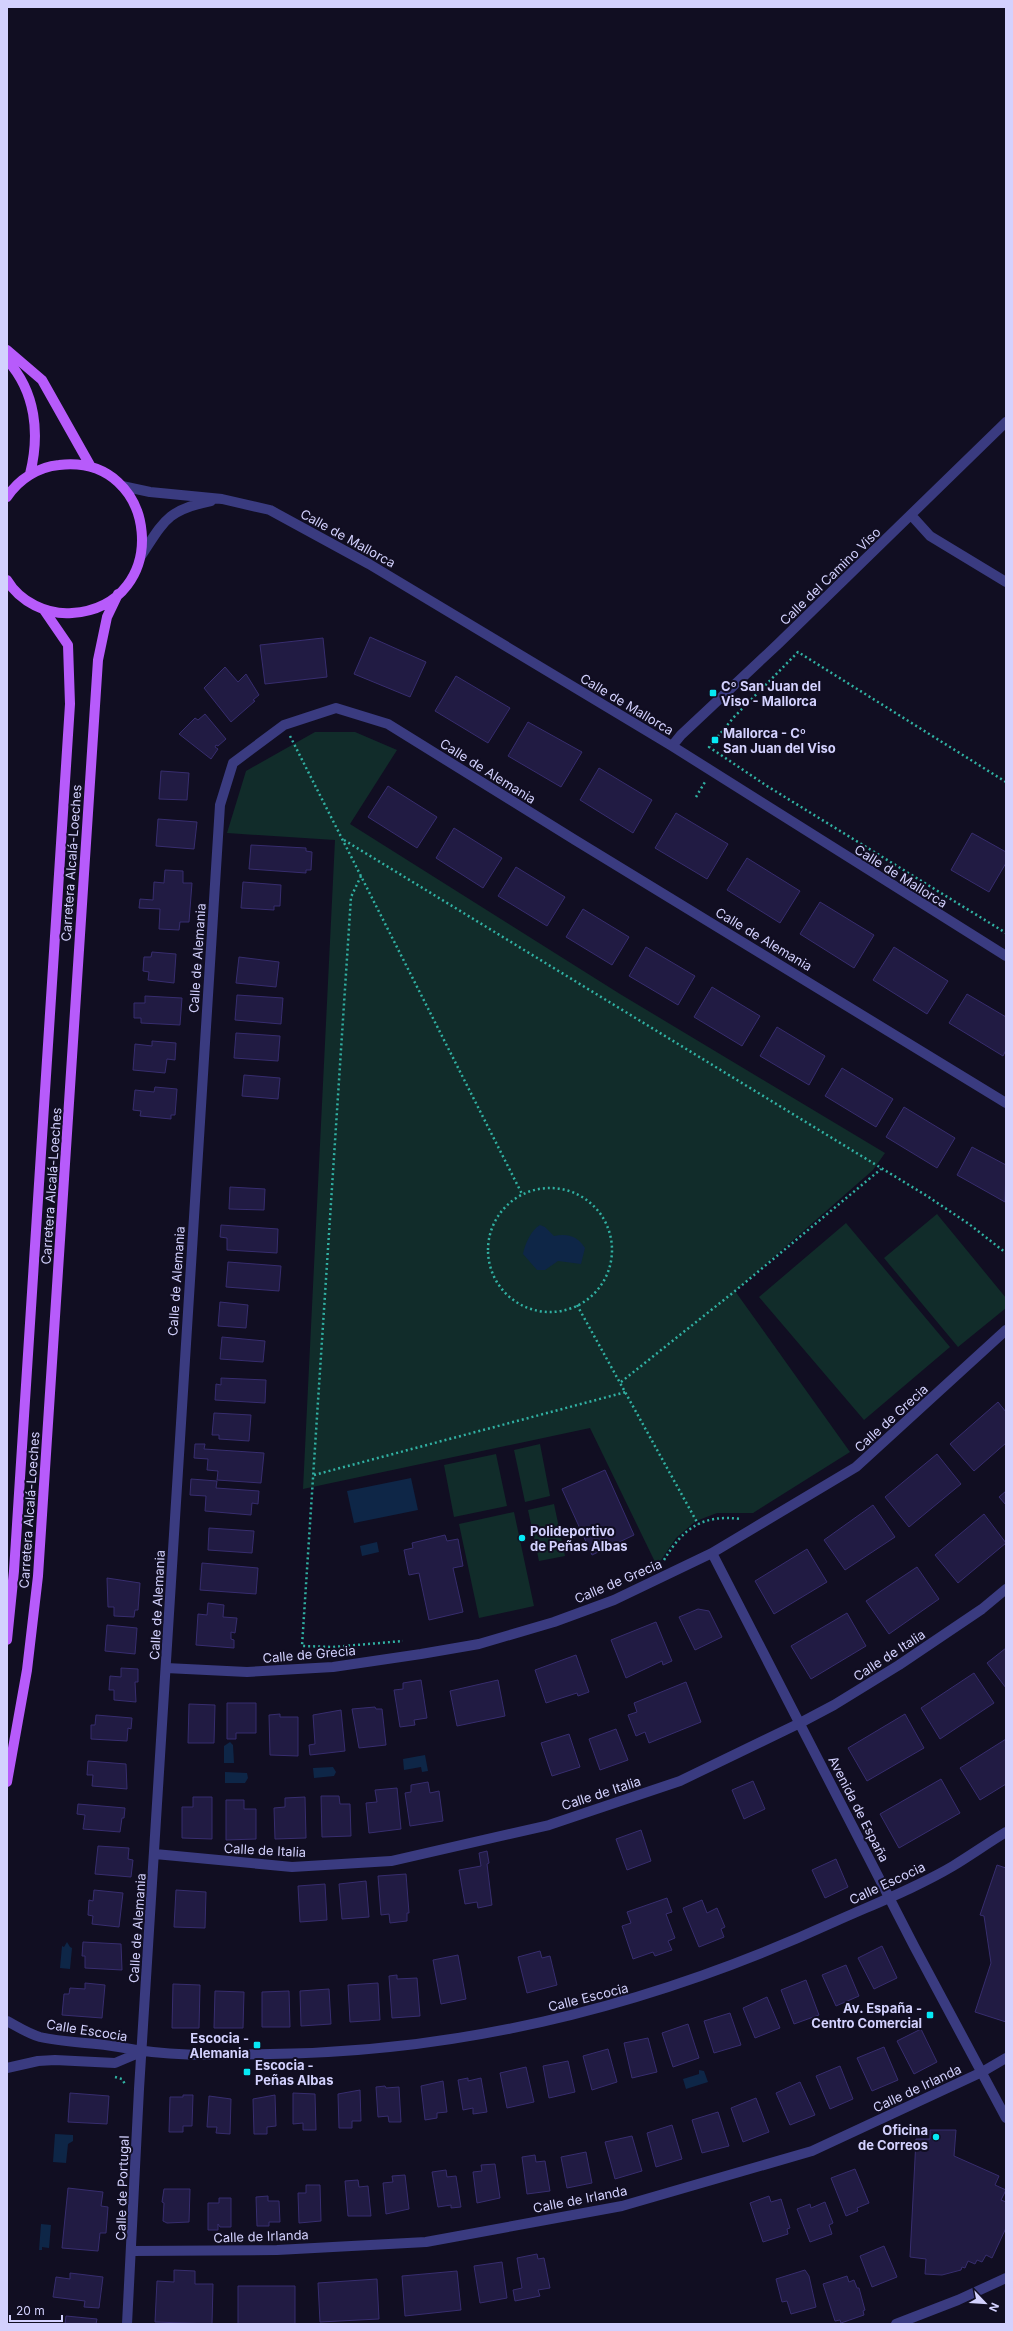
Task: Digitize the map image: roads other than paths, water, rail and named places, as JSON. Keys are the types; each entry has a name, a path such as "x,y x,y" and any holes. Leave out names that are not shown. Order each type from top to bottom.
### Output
{"main road":[{"path":"7,350 42,380 91,467"},
{"path":"7,360 23,383 35,420 36,450 30,474"},
{"path":"7,497 13,488 30,474 50,466 70,464 91,467 108,474 122,486 136,507 143,531 141,556 133,577 118,594 102,605 84,612 64,613 44,610 26,600 8,584"},
{"name":"Carretera Alcalá-Loeches","path":"7,1782 27,1670 38,1576 98,660 107,617 118,594"},
{"name":"Carretera Alcalá-Loeches","path":"7,1640 14,1571 70,704 68,645 44,610"}],"street":[{"name":"Calle del Camino Viso","path":"672,746 681,735 778,644 1006,422"},
{"name":"Calle de Mallorca","path":"122,486 150,492 222,499 270,510 369,564 672,746 1006,956"},
{"name":"Calle de Mallorca","path":"141,556 164,520 188,505 222,499"},
{"path":"911,515 930,536 1006,582"},
{"name":"Calle de Alemania","path":"141,2052 155,1854 220,805 233,763 284,725 336,708 388,724 1006,1103"},
{"name":"Calle de Grecia","path":"166,1668 248,1672 333,1667 420,1654 479,1644 554,1622 614,1600 712,1553 856,1467 1006,1330"},
{"name":"Avenida de España","path":"712,1553 1006,2118"},
{"name":"Calle de Italia","path":"155,1854 292,1867 391,1861 549,1825 673,1783 800,1723 834,1705 899,1665 982,1609 1006,1588"},
{"name":"Calle Escocia","path":"7,2021 40,2037 118,2046 141,2052 179,2055 317,2054 415,2046 502,2031 585,2012 663,1990 747,1960 890,1897 952,1867 1006,1832"},
{"name":"Calle Escocia","path":"7,2068 38,2061 55,2060 115,2064 141,2052"},
{"name":"Calle de Portugal","path":"127,2324 132,2251 141,2052"},
{"name":"Calle de Irlanda","path":"132,2251 277,2250 426,2242 622,2206 812,2151 982,2072 1006,2058"},
{"path":"896,2324 958,2300 1006,2278"}],"water":[{"path":"540,1225 545,1227 554,1236 568,1235 576,1238 585,1248 581,1264 558,1261 545,1270 537,1270 523,1254 529,1238 534,1230"},
{"path":"411,1478 418,1510 354,1523 347,1491"},
{"path":"377,1542 379,1552 362,1556 360,1546"},
{"path":"230,1742 233,1745 234,1763 224,1763 224,1746"},
{"path":"425,1755 428,1771 422,1772 421,1767 404,1770 403,1759"},
{"path":"333,1767 336,1772 334,1776 314,1778 313,1768"},
{"path":"225,1772 247,1773 248,1778 245,1783 225,1783"},
{"path":"67,1942 72,1948 70,1969 60,1968 62,1946 64,1947"},
{"path":"699,2070 704,2071 708,2082 686,2089 683,2079 699,2074"},
{"path":"55,2134 73,2135 73,2141 68,2144 66,2163 53,2162"},
{"path":"41,2224 51,2225 49,2248 42,2247 42,2250 39,2250"}],"place":[{"name":"Cº San Juan del Viso - Mallorca","path":"713,693"},
{"name":"Mallorca - Cº San Juan del Viso","path":"715,740"},
{"name":"Polideportivo de Peñas Albas","path":"522,1538"},
{"name":"Av. España - Centro Comercial","path":"930,2015"},
{"name":"Escocia - Alemania","path":"257,2045"},
{"name":"Escocia - Peñas Albas","path":"247,2072"},
{"name":"Oficina de Correos","path":"936,2137"}]}
